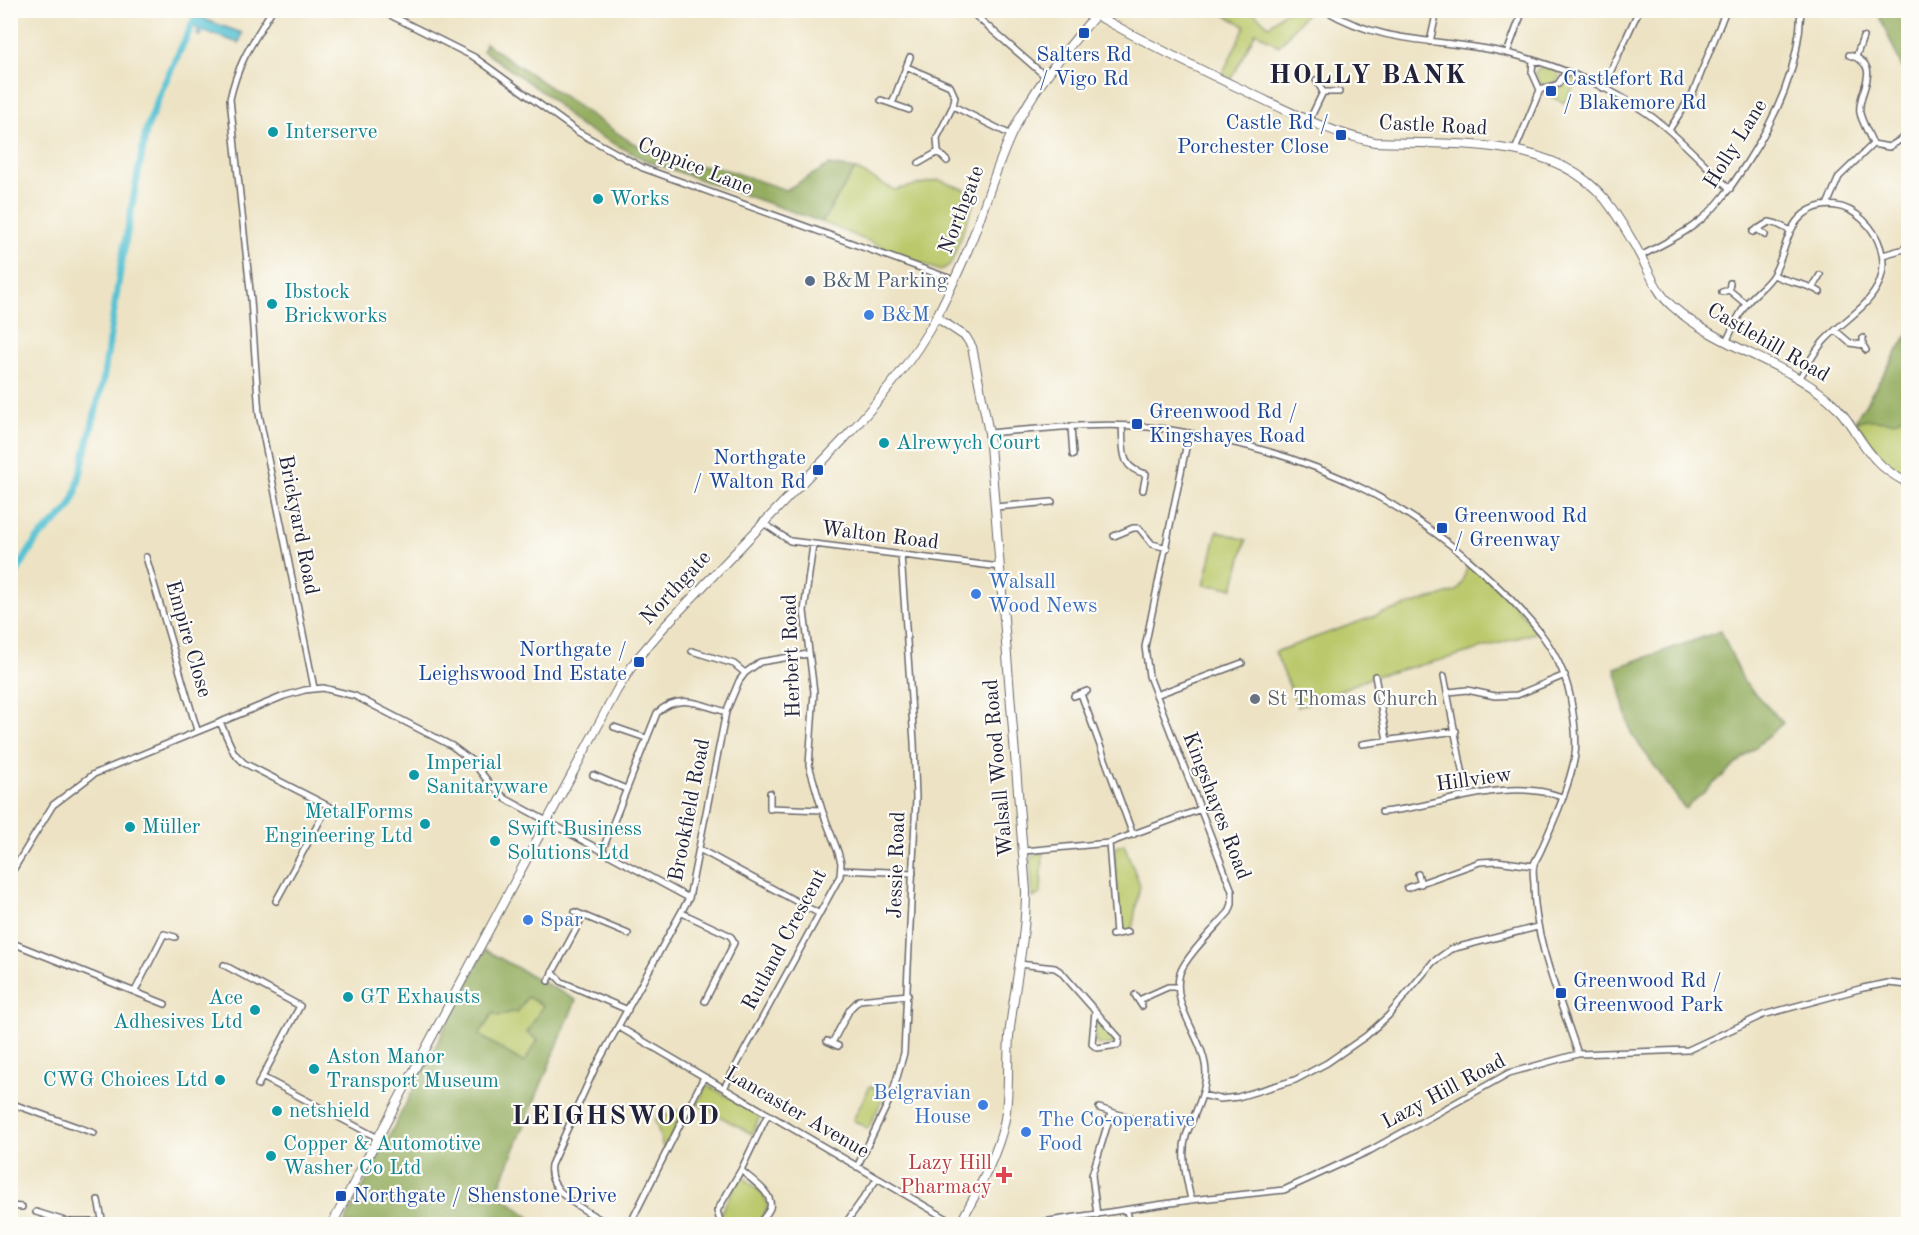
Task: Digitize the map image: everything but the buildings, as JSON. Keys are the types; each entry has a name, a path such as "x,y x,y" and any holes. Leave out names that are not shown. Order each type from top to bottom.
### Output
{"street":[{"name":"Brickyard Road","path":"272,10 243,57 235,75 230,99 251,300 259,414 314,688"},
{"name":"Coppice Lane","path":"380,10 474,57 578,132 643,168 954,280"},
{"path":"969,10 1045,76"},
{"path":"1325,10 1369,32 1507,53 1566,72 1603,88 1644,111 1669,130 1730,189"},
{"path":"1430,42 1437,10"},
{"path":"1507,53 1523,10"},
{"path":"1603,88 1639,10"},
{"path":"1669,130 1693,93 1726,10"},
{"name":"Holly Lane","path":"1641,256 1692,227 1730,189 1778,110 1793,69 1802,10"},
{"name":"Northgate","path":"332,1224 546,820 608,705 636,660 668,622 871,408 900,372 936,317 954,280 1011,135 1045,76 1095,12"},
{"name":"Castle Road","path":"1095,12 1226,82 1309,121 1375,142 1468,145 1515,150 1530,153 1568,168 1610,205 1641,256"},
{"path":"1856,57 1863,37"},
{"path":"1849,55 1856,57 1865,65 1869,76 1859,111 1873,144"},
{"path":"892,104 910,57"},
{"path":"1515,150 1540,90 1532,72 1533,61"},
{"path":"907,67 950,86 955,97 937,138 938,152 947,160"},
{"path":"1540,90 1558,84 1566,72"},
{"path":"1316,80 1323,92"},
{"path":"1309,121 1323,92"},
{"path":"1323,92 1339,92"},
{"path":"881,100 909,110"},
{"path":"953,106 1011,135"},
{"path":"1873,144 1889,147 1908,135"},
{"path":"1827,205 1839,177 1873,144"},
{"path":"919,163 938,152"},
{"path":"1726,342 1746,304 1774,274 1791,231 1798,220 1806,213 1827,205 1854,213 1869,225 1879,239 1883,255 1882,272 1873,295 1815,352 1799,379"},
{"path":"1765,235 1755,230 1769,222 1791,231"},
{"path":"1883,255 1904,249 1908,243"},
{"name":"Castlehill Road","path":"1641,256 1662,297 1683,315 1726,342 1799,379 1831,401 1875,459 1891,474 1908,483"},
{"path":"1774,274 1785,281 1813,287 1820,292"},
{"path":"1813,287 1820,275"},
{"path":"1729,290 1730,283"},
{"path":"1729,290 1746,304"},
{"path":"1722,292 1729,290"},
{"name":"Walsall Wood Road","path":"936,317 966,337 972,347 989,434 1024,850 1026,906 1009,1037 1004,1125 992,1159 961,1224"},
{"path":"1836,331 1850,343 1864,348 1863,338"},
{"path":"1071,426 1073,455"},
{"path":"989,434 1071,426 1147,427 1189,433 1259,448 1303,462 1377,494 1408,513 1460,551 1511,599 1539,630 1560,663 1572,703 1575,734 1574,764 1533,866 1534,913 1537,927 1578,1054"},
{"path":"1122,426 1124,461 1133,471 1146,474 1143,490"},
{"name":"Kingshayes Road","path":"1177,987 1181,971 1189,957 1229,912 1233,904 1229,882 1156,696 1146,666 1144,647 1167,548 1189,433"},
{"path":"995,507 1052,502"},
{"name":"Walton Road","path":"762,522 790,541 1000,567"},
{"path":"1114,536 1133,528 1139,528 1152,544 1167,548"},
{"name":"Herbert Road","path":"813,545 804,610 814,692 809,765 822,810 838,852 841,870"},
{"name":"Jessie Road","path":"857,1167 892,1095 900,1074 904,1053 916,798 901,555"},
{"name":"Empire Close","path":"146,557 197,730"},
{"path":"693,651 734,664 745,673 767,659 808,654"},
{"path":"1156,696 1242,663"},
{"name":"Brookfield Road","path":"608,1224 565,1196 554,1183 550,1170 581,1097 689,898 726,712 739,681 745,673"},
{"path":"1449,692 1467,690 1496,696 1518,695 1565,675"},
{"path":"1375,676 1387,740"},
{"path":"1444,676 1449,692 1467,796"},
{"path":"10,875 53,805 94,774 197,730 284,696 314,688 334,690 355,696 452,746 472,761 502,797 689,898"},
{"path":"1371,692 1378,690"},
{"path":"1074,696 1084,692 1133,835"},
{"path":"602,851 657,713 669,703 685,701 726,712"},
{"path":"220,722 234,753 244,763 338,811"},
{"path":"614,727 646,738"},
{"path":"1362,744 1456,731"},
{"path":"593,776 626,789"},
{"name":"Hillview","path":"1382,812 1391,815 1467,796 1520,789 1562,797"},
{"path":"770,793 769,810 822,810"},
{"path":"276,901 328,806"},
{"path":"1024,850 1109,843 1201,809"},
{"path":"1109,843 1114,934 1128,932"},
{"path":"699,849 818,913"},
{"path":"1407,888 1480,862 1497,861 1533,866"},
{"name":"Rutland Crescent","path":"724,1088 840,876 841,870 913,873"},
{"path":"1418,874 1421,884"},
{"path":"575,912 628,934"},
{"path":"682,913 729,935 734,943 705,1001"},
{"path":"548,981 584,916"},
{"path":"1202,1095 1220,1099 1238,1097 1295,1080 1327,1063 1366,1036 1388,1016 1433,962 1451,948 1537,927"},
{"path":"616,937 620,930"},
{"path":"135,991 164,934 175,937"},
{"path":"10,942 165,1004"},
{"path":"1019,964 1058,970 1095,1011 1119,1038 1118,1045 1097,1048 1092,1044 1095,1011"},
{"path":"224,965 300,1006 258,1085"},
{"path":"552,972 562,982 628,1010"},
{"name":"Lazy Hill Road","path":"1029,1224 1191,1200 1284,1190 1371,1150 1509,1073 1578,1054 1688,1050 1763,1015 1863,988 1888,984 1908,985"},
{"path":"1139,1000 1168,987 1177,987 1185,1014 1204,1057 1206,1074 1202,1095 1185,1138 1184,1155 1191,1200"},
{"path":"832,1043 850,1009 859,1000 908,995"},
{"name":"Lancaster Avenue","path":"619,1027 877,1179 954,1223 961,1224"},
{"path":"262,1077 378,1138"},
{"path":"630,1224 704,1077"},
{"path":"10,1103 94,1133"},
{"path":"1099,1108 1148,1124"},
{"path":"1097,1215 1092,1175 1111,1113"},
{"path":"721,1224 717,1211 741,1170 768,1114"},
{"path":"741,1170 770,1199 770,1207 759,1224"},
{"path":"845,1224 877,1179"},
{"path":"36,1212 67,1223 103,1223 98,1200"},
{"path":"10,1206 22,1207"},
{"path":"1126,1211 1130,1224"}],"green space":[{"path":"1218,11 1252,11 1269,26 1285,11 1308,11 1279,46 1256,32 1231,79 1222,75 1245,26"},
{"path":"1877,11 1908,11 1908,81"},
{"path":"485,43 631,142 676,163 720,168 786,190 829,165 855,169 822,222 647,161 578,125 548,96 483,51"},
{"path":"1541,67 1557,71 1559,75 1557,81 1549,85 1540,84 1535,72"},
{"path":"1571,78 1578,80 1564,103 1545,94 1562,87"},
{"path":"855,169 894,190 939,180 977,194 951,264 940,271 822,222"},
{"path":"1908,334 1908,475 1883,461 1855,421"},
{"path":"1908,334 1908,412 1894,422 1855,421"},
{"path":"1217,531 1246,540 1233,588 1204,585"},
{"path":"1469,562 1510,600 1538,632 1445,659 1375,676 1298,707 1275,652 1383,613 1457,591"},
{"path":"1721,631 1744,682 1783,723 1685,809 1631,733 1615,668"},
{"path":"1124,844 1140,885 1132,930 1121,929 1120,925 1114,851 1116,847"},
{"path":"1043,853 1041,893 1033,898 1030,859 1034,854"},
{"path":"485,950 576,1000 497,1192 534,1221 531,1224 344,1224","holes":["527,997 543,1005 527,1033 538,1040 524,1063 479,1035 493,1013 499,1016 512,1012 517,1013"]},
{"path":"527,996 543,1005 527,1033 538,1040 524,1063 479,1036 493,1012 499,1016 512,1012"},
{"path":"1099,1018 1117,1039 1114,1044 1099,1045 1095,1041 1096,1020"},
{"path":"707,1085 758,1113 760,1116 752,1134 697,1104"},
{"path":"870,1086 886,1092 868,1129 853,1120"},
{"path":"686,1108 664,1151 655,1119"},
{"path":"741,1175 762,1194 767,1203 766,1210 757,1224 725,1224 721,1218 721,1212"}],"water":[{"path":"199,11 206,11 203,16 206,20 242,33 239,43 203,31 201,36 197,35 199,29 191,26"}],"waterway":[{"path":"10,583 36,540 69,509 75,495 103,381 121,265 146,131 161,91 199,10"}],"place":[{"name":"Salters Rd / Vigo Rd","path":"1084,33"},
{"name":"Castlefort Rd / Blakemore Rd","path":"1551,91"},
{"name":"Interserve","path":"273,132"},
{"name":"Castle Rd / Porchester Close","path":"1341,135"},
{"name":"Works","path":"598,199"},
{"name":"B&M Parking","path":"810,281"},
{"name":"Ibstock Brickworks","path":"272,304"},
{"name":"B&M","path":"869,315"},
{"name":"Greenwood Rd / Kingshayes Road","path":"1137,424"},
{"name":"Alrewych Court","path":"884,443"},
{"name":"Northgate / Walton Rd","path":"818,470"},
{"name":"Greenwood Rd / Greenway","path":"1442,528"},
{"name":"Walsall Wood News","path":"976,594"},
{"name":"Northgate / Leighswood Ind Estate","path":"639,662"},
{"name":"St Thomas Church","path":"1255,699"},
{"name":"Imperial Sanitaryware","path":"414,775"},
{"name":"MetalForms Engineering Ltd","path":"425,824"},
{"name":"Müller","path":"130,827"},
{"name":"Swift Business Solutions Ltd","path":"495,841"},
{"name":"Spar","path":"528,920"},
{"name":"Greenwood Rd / Greenwood Park","path":"1561,993"},
{"name":"GT Exhausts","path":"348,997"},
{"name":"Ace Adhesives Ltd","path":"255,1010"},
{"name":"Aston Manor Transport Museum","path":"314,1069"},
{"name":"CWG Choices Ltd","path":"220,1080"},
{"name":"Belgravian House","path":"983,1105"},
{"name":"netshield","path":"277,1111"},
{"name":"The Co-operative Food","path":"1026,1132"},
{"name":"Copper & Automotive Washer Co Ltd","path":"271,1156"},
{"name":"Lazy Hill Pharmacy","path":"1004,1175"},
{"name":"Northgate / Shenstone Drive","path":"341,1196"}],"district":[{"name":"HOLLY BANK","path":"1368,75"},
{"name":"LEIGHSWOOD","path":"616,1116"}]}
